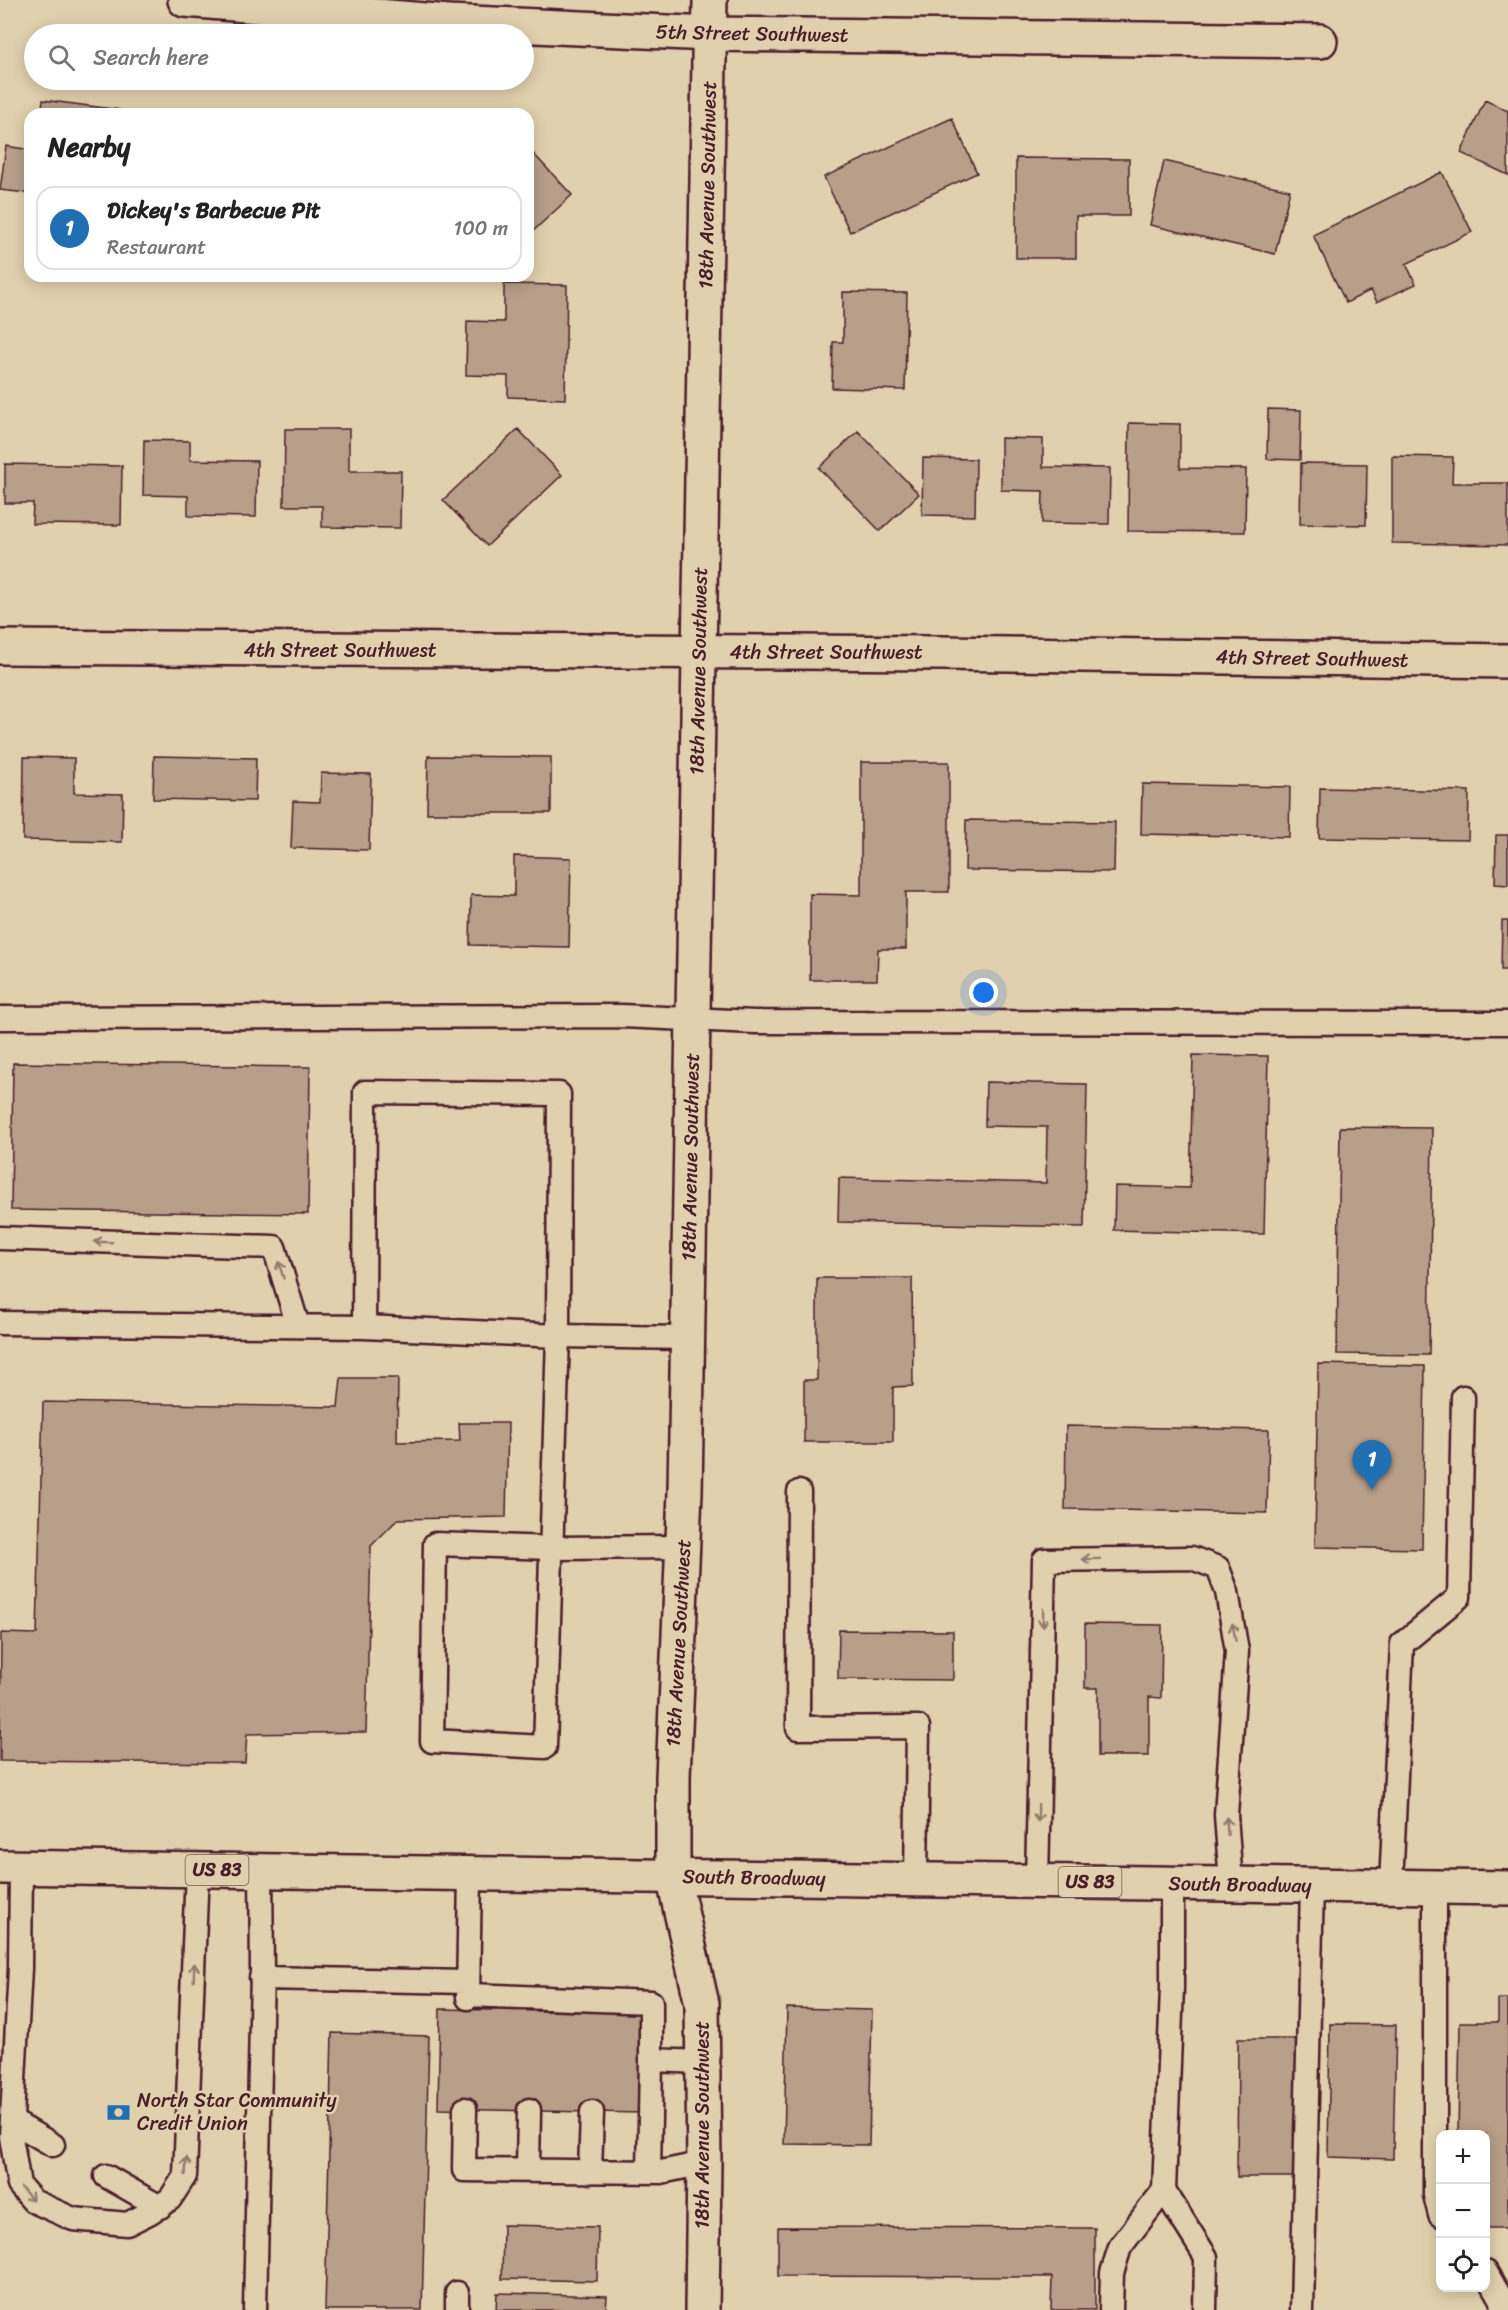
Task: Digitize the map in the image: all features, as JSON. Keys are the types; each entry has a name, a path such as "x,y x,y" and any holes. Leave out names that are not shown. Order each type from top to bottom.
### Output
{"street":[{"name":"5th Street Southwest","path":"185,0 492,24"},
{"name":"18th Avenue Southwest","path":"702,2310 704,2163 702,2004 673,1876 672,1777 683,1547 710,0"},
{"name":"5th Street Southwest","path":"534,26 710,34 1320,41"},
{"name":"4th Street Southwest","path":"0,647 942,652 1508,661"},
{"name":"South Broadway","path":"10,1867 1508,1888"}],"lane":[{"path":"0,1018 621,1016 755,1022 1508,1023"},
{"path":"364,1327 365,1092 559,1094 558,1336 551,1548 545,1747 432,1741 435,1544 551,1548 683,1547"},
{"path":"0,1238 273,1247 298,1326"},
{"path":"0,1323 364,1327 558,1336 686,1338"},
{"path":"1391,1887 1402,1644 1459,1597 1463,1396"},
{"path":"799,1492 798,1728 918,1727 916,1880"},
{"path":"1037,1881 1044,1560 1192,1558 1218,1568 1227,1592 1237,1651 1226,1815 1231,1884"},
{"path":"10,1867 20,1968 8,2165 19,2185 33,2201 73,2219 127,2224 170,2199 186,2176 197,1869"},
{"path":"255,2310 261,1870"},
{"path":"468,1996 470,1873"},
{"path":"1172,1883 1172,1988 1164,2190 1206,2257 1205,2310"},
{"path":"1302,2310 1312,1885"},
{"path":"1435,1887 1436,2199"},
{"path":"261,1978 468,1996 531,2004 595,2006 651,2002 648,2172"},
{"path":"651,2060 702,2062"},
{"path":"465,2109 464,2170 661,2172 704,2163"},
{"path":"528,2170 529,2110"},
{"path":"590,2172 592,2112"},
{"path":"12,2121 53,2145"},
{"path":"106,2176 160,2206"},
{"path":"1111,2310 1112,2273 1120,2247 1164,2190"},
{"path":"1490,2280 1502,2300 1503,2310"}],"building":[{"path":"43,100 105,108 42,108"},
{"path":"1485,100 1508,111 1508,175 1461,153"},
{"path":"952,118 977,173 850,232 824,177"},
{"path":"6,146 24,149 24,193 0,190"},
{"path":"534,154 572,195 534,230"},
{"path":"1016,158 1129,159 1129,216 1076,216 1076,258 1016,258"},
{"path":"1164,161 1290,190 1275,254 1150,225"},
{"path":"1442,172 1472,232 1406,264 1416,284 1377,302 1371,290 1346,303 1313,235"},
{"path":"504,284 567,285 565,399 508,397 508,376 466,375 467,321 504,322"},
{"path":"843,292 907,293 905,390 832,388 833,342 843,342"},
{"path":"1268,409 1301,410 1300,460 1267,459"},
{"path":"1129,423 1180,424 1180,468 1246,469 1245,532 1128,531"},
{"path":"285,429 349,429 349,471 401,471 400,528 322,527 322,506 284,506"},
{"path":"518,429 562,475 487,546 443,500"},
{"path":"858,431 919,494 880,531 819,468"},
{"path":"1001,438 1043,439 1043,467 1110,468 1109,524 1042,523 1043,491 1001,490"},
{"path":"144,440 190,441 190,460 257,461 256,517 188,516 188,496 143,495"},
{"path":"1392,456 1453,457 1452,483 1508,483 1508,545 1392,543"},
{"path":"923,458 976,459 975,516 922,515"},
{"path":"1301,463 1367,464 1366,525 1300,524"},
{"path":"5,464 122,466 121,525 32,524 33,503 5,503"},
{"path":"154,756 256,758 255,801 153,799"},
{"path":"428,756 551,757 551,813 427,813"},
{"path":"24,757 74,758 74,793 123,794 122,842 23,840"},
{"path":"861,762 949,762 949,892 906,892 906,949 878,949 877,980 810,980 810,894 861,895"},
{"path":"321,773 371,774 369,850 291,848 293,801 320,802"},
{"path":"1142,784 1290,787 1289,837 1141,834"},
{"path":"1320,788 1469,791 1468,840 1319,838"},
{"path":"966,820 1115,822 1114,872 965,870"},
{"path":"1496,835 1508,835 1508,885 1495,884"},
{"path":"514,856 571,858 569,947 470,945 471,895 514,896"},
{"path":"1502,921 1508,921 1508,970 1501,970"},
{"path":"1193,1055 1268,1056 1264,1234 1114,1230 1115,1186 1190,1188"},
{"path":"13,1063 310,1067 308,1214 11,1210"},
{"path":"986,1082 1087,1084 1084,1227 838,1222 839,1178 1046,1183 1047,1127 985,1126"},
{"path":"1340,1127 1432,1128 1429,1355 1337,1354"},
{"path":"817,1278 912,1278 913,1386 893,1387 893,1442 804,1442 804,1380 817,1380"},
{"path":"1318,1364 1425,1366 1422,1549 1315,1547"},
{"path":"341,1378 398,1378 397,1442 460,1441 459,1423 508,1423 506,1517 398,1519 371,1546 366,1732 247,1734 245,1763 0,1761 1,1633 37,1634 43,1402 338,1407"},
{"path":"1066,1426 1269,1430 1267,1513 1065,1509"},
{"path":"1085,1624 1162,1625 1161,1698 1149,1697 1149,1756 1098,1756 1098,1688 1085,1688"},
{"path":"839,1630 953,1631 953,1680 838,1679"},
{"path":"1498,1999 1508,1999 1508,2228 1490,2228 1490,2130 1458,2130 1460,2022 1498,2022"},
{"path":"787,2008 872,2010 869,2145 784,2144"},
{"path":"440,2009 645,2013 643,2113 438,2109"},
{"path":"1330,2024 1396,2025 1393,2159 1328,2157"},
{"path":"332,2033 429,2036 422,2310 325,2310"},
{"path":"1238,2039 1300,2039 1299,2177 1237,2177"},
{"path":"503,2225 598,2227 597,2281 502,2279"},
{"path":"778,2227 1095,2228 1095,2310 1051,2310 1052,2277 778,2276"},
{"path":"497,2293 607,2296 606,2310 496,2310"}],"place":[{"name":"Dickey's Barbecue Pit","path":"1372,1490"},
{"name":"North Star Community Credit Union","path":"119,2112"}]}
